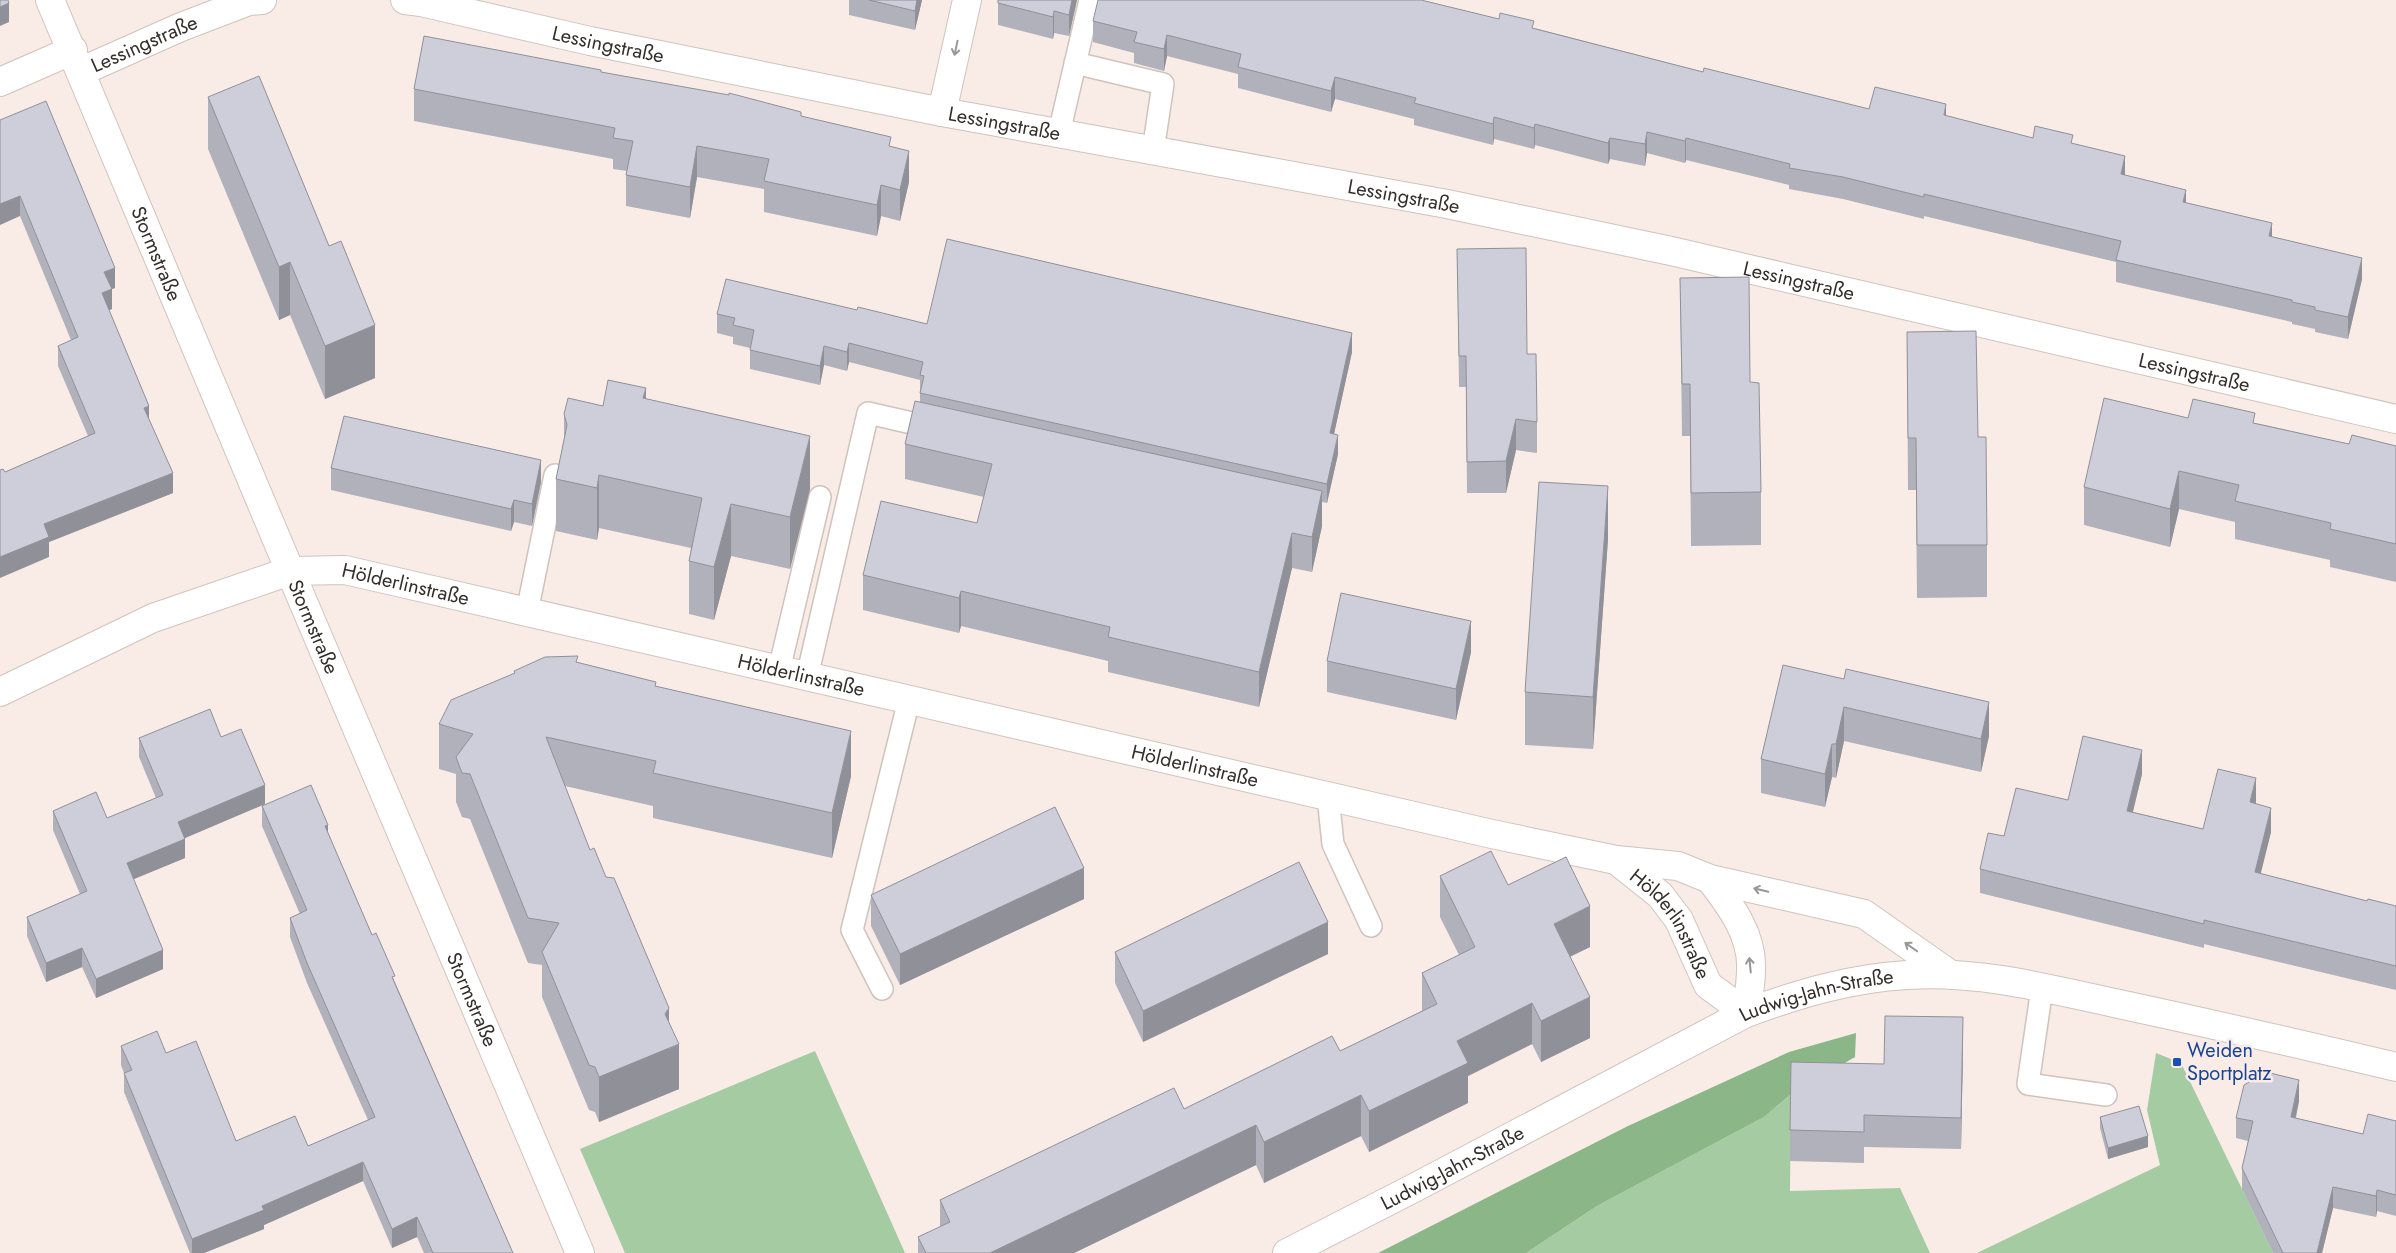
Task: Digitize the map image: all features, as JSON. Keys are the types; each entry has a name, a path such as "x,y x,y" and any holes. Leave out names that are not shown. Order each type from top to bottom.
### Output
{"street":[{"name":"Stormstraße","path":"50,0 580,1253"},
{"name":"Lessingstraße","path":"0,82 77,61 181,27 249,2 262,0"},
{"name":"Lessingstraße","path":"405,0 430,4 590,41 942,112 1447,204 1671,251 2396,420"},
{"path":"942,112 967,0"},
{"name":"Hölderlinstraße","path":"0,692 153,618 290,571 345,570 1328,797 1616,860 1678,866 1710,879 1864,914 1951,974"},
{"name":"Hölderlinstraße","path":"1616,860 1660,894 1679,920 1708,985 1746,1013"},
{"path":"1710,879 1733,910 1746,937 1752,969 1746,1013"},
{"name":"Ludwig-Jahn-Straße","path":"1287,1253 1412,1190 1746,1013 1789,997 1835,984 1907,974 1951,974 1987,977 2396,1067"}],"lane":[{"path":"1059,133 1090,0"},
{"path":"1075,63 1163,84 1153,150"},
{"path":"807,677 868,414 954,432"},
{"path":"527,612 555,475"},
{"path":"779,670 820,497"},
{"path":"882,989 852,930 909,700"},
{"path":"1328,797 1332,844 1371,926"},
{"path":"2042,988 2028,1084 2106,1095"}],"green space":[{"path":"1856,1033 1855,1057 1791,1094 1764,1117 1597,1206 1526,1253 1378,1253 1628,1126 1789,1052"},
{"path":"815,1051 905,1253 625,1253 580,1149"},
{"path":"2156,1053 2181,1063 2273,1253 1977,1253 2160,1165 2147,1110"},
{"path":"1791,1094 1790,1191 1900,1188 1930,1253 1526,1253 1597,1206 1764,1117"}],"building":[{"path":"0,0 8,0 9,3 0,7"},
{"path":"869,0 917,0 915,11"},
{"path":"998,0 1072,0 1069,15 1054,11 1053,17 998,3"},
{"path":"1098,0 1421,0 1499,19 1500,13 1534,21 1532,28 1703,72 1704,68 1869,109 1875,87 1946,104 1944,115 2033,138 2035,126 2073,135 2071,143 2125,156 2121,174 2186,190 2183,202 2272,223 2269,236 2362,258 2348,317 2315,310 2315,307 2292,302 2292,300 2116,260 2121,241 1924,194 1924,197 1843,177 1789,168 1790,164 1686,138 1685,141 1647,132 1645,144 1610,138 1608,143 1535,124 1534,128 1494,117 1493,124 1414,103 1416,98 1335,77 1331,91 1238,67 1241,54 1167,35 1164,49 1134,42 1137,32 1093,21"},
{"path":"424,36 601,70 601,72 729,95 729,93 801,112 801,116 891,137 889,146 909,151 900,190 881,185 877,205 764,181 769,159 697,146 690,187 626,175 633,141 613,138 615,128 414,89"},
{"path":"259,76 329,246 341,241 375,325 325,346 290,262 279,267 208,97"},
{"path":"46,101 115,268 104,272 112,289 102,293 149,406 144,408 173,473 44,524 49,537 0,557 0,470 3,469 5,472 95,433 58,346 78,337 20,196 0,204 0,120"},
{"path":"947,239 1352,333 1330,433 1338,435 1327,484 920,393 924,376 920,375 923,362 849,343 847,352 824,346 820,366 750,350 754,330 733,325 735,318 717,314 726,279 857,310 858,307 927,324"},
{"path":"1526,248 1527,354 1536,354 1537,422 1516,419 1506,461 1467,462 1466,356 1459,356 1457,249"},
{"path":"1749,277 1750,382 1759,383 1761,492 1691,493 1690,384 1682,384 1680,278"},
{"path":"1976,331 1978,437 1986,437 1987,545 1917,545 1916,438 1908,438 1907,332"},
{"path":"608,380 646,388 643,398 810,436 790,517 731,504 714,567 689,561 702,498 599,475 597,488 556,479 567,425 564,414 568,398 603,406"},
{"path":"2104,398 2188,418 2193,399 2255,413 2253,423 2349,444 2352,435 2396,446 2396,544 2330,529 2331,523 2235,501 2239,485 2179,471 2170,509 2084,487"},
{"path":"915,401 1322,491 1312,537 1292,533 1259,672 1108,637 1110,627 961,591 959,598 863,575 881,501 977,523 992,464 905,444"},
{"path":"344,416 541,460 532,504 514,500 511,509 331,468"},
{"path":"1539,482 1608,486 1593,697 1525,692"},
{"path":"1341,593 1471,621 1456,689 1327,661"},
{"path":"578,656 576,662 656,682 655,686 851,731 832,813 653,773 656,761 546,737 590,850 594,848 606,877 614,878 669,1008 665,1014 679,1044 599,1077 595,1067 589,1065 542,952 559,923 528,918 470,774 462,773 456,757 473,734 439,724 451,700 515,673 514,671 545,657"},
{"path":"1783,665 1844,679 1846,669 1989,702 1981,739 1844,707 1836,744 1832,744 1825,774 1761,759"},
{"path":"210,709 221,737 241,729 265,785 178,822 185,839 127,863 163,950 96,979 82,948 46,963 27,917 87,891 53,811 96,792 107,818 163,795 139,738"},
{"path":"2083,736 2142,750 2127,811 2203,829 2218,769 2256,778 2250,802 2271,808 2255,872 2367,901 2368,899 2396,906 2396,966 2204,920 2204,924 1980,869 1988,833 2004,836 2016,788 2068,800"},
{"path":"311,785 328,825 325,826 372,935 376,933 395,976 392,977 513,1253 433,1253 417,1217 392,1229 363,1162 262,1206 264,1210 192,1239 124,1073 132,1070 121,1046 157,1031 166,1053 196,1041 236,1141 295,1116 308,1146 375,1117 307,963 290,918 307,910 262,806"},
{"path":"1055,807 1084,868 900,954 871,895"},
{"path":"1491,851 1508,885 1566,857 1590,906 1554,924 1590,997 1541,1021 1532,1003 1457,1041 1468,1063 1369,1111 1361,1095 1264,1142 1256,1125 990,1253 926,1253 918,1237 950,1222 940,1200 1174,1088 1184,1109 1332,1036 1340,1051 1437,1004 1422,973 1475,947 1440,876"},
{"path":"1299,862 1328,922 1143,1011 1115,952"},
{"path":"1885,1016 1963,1017 1961,1118 1864,1115 1864,1132 1790,1130 1791,1062 1884,1064"},
{"path":"2266,1072 2299,1080 2291,1117 2363,1134 2368,1114 2396,1121 2396,1195 2377,1190 2376,1196 2333,1187 2317,1253 2283,1253 2242,1168 2253,1121 2236,1118 2244,1085"},
{"path":"2139,1106 2148,1136 2108,1148 2100,1117"}],"place":[{"name":"Weiden Sportplatz","path":"2177,1062"}]}
